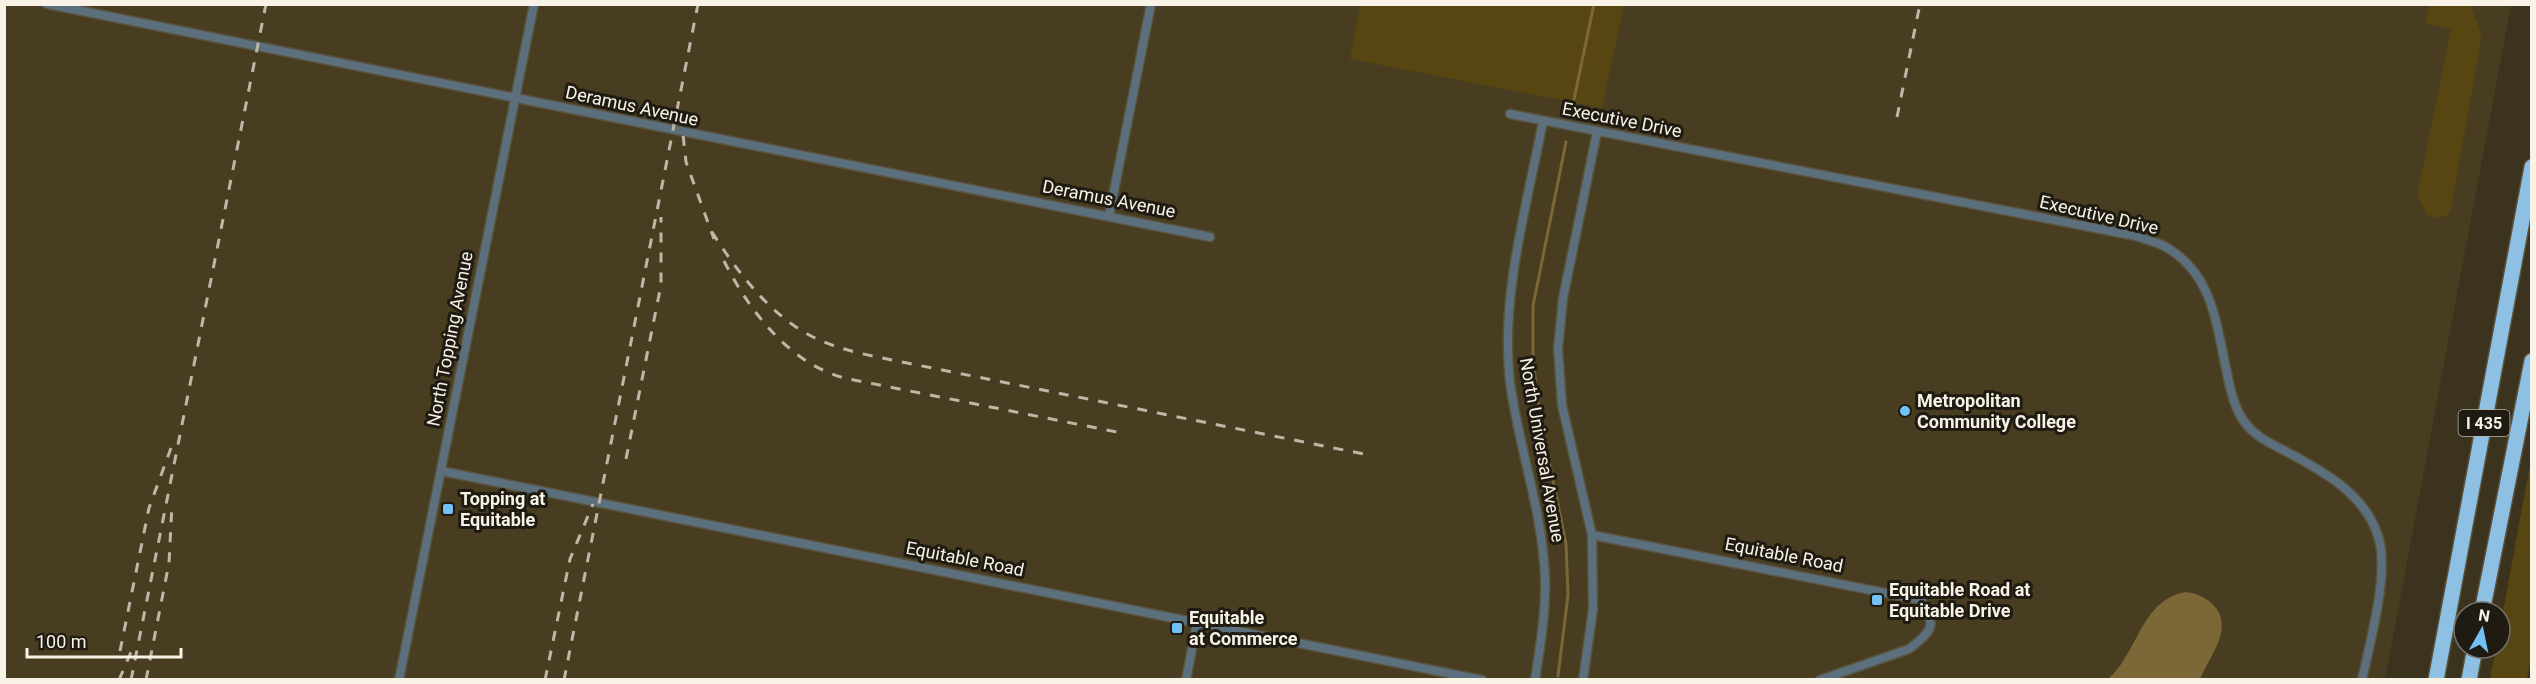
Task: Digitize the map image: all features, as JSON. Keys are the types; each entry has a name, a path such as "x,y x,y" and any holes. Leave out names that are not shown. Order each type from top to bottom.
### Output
{"highway":[{"name":"I 435","path":"2436,680 2532,167"},
{"name":"I 435","path":"2484,600 2532,361"},
{"path":"2469,680 2473,660"}],"street":[{"name":"Deramus Avenue","path":"47,4 1210,237"},
{"name":"North Topping Avenue","path":"399,680 534,4"},
{"path":"1109,216 1151,4"},
{"name":"Executive Drive","path":"1510,114 2136,236 2166,247 2190,266 2210,295 2231,394 2250,429 2263,441 2319,471 2344,488 2358,500 2371,519 2380,546 2382,575 2362,680"},
{"name":"North Universal Avenue","path":"1535,680 1545,620 1545,563 1540,526 1510,383 1508,338 1514,278 1543,121"},
{"name":"North Universal Avenue","path":"1582,680 1593,609 1592,535 1562,405 1558,349 1563,298 1597,132"},
{"name":"Equitable Road","path":"441,471 1482,680"},
{"name":"Equitable Road","path":"1592,535 1921,600 1931,616 1931,627 1919,641 1909,648 1820,680"},
{"path":"1186,680 1197,623"}],"shaded area":[{"path":"1360,4 1624,5 1602,108 1350,59"},
{"path":"4,5 2511,5 2385,680 5,679"},
{"path":"2429,5 2470,5 2480,29 2481,40 2451,209 2447,216 2438,218 2427,214 2417,196 2451,29 2425,23"},
{"path":"2531,459 2531,655 2527,679 2490,679 2494,660 2512,660 2512,600 2505,600"},
{"path":"2186,592 2209,601 2215,606 2221,620 2222,628 2218,642 2200,679 2108,679 2127,656 2149,616 2171,597"}],"waterway":[{"path":"1572,109 1594,4"},
{"path":"1558,676 1568,595 1566,544 1540,417 1533,361 1533,306 1566,142"}],"railway":[{"path":"131,680 266,4"},
{"path":"564,680 698,4"},
{"path":"1897,117 1920,4"},
{"path":"681,116 686,162 714,239"},
{"path":"626,459 661,285 661,217"},
{"path":"712,232 733,263 771,307 801,330 835,346 883,358 1364,454"},
{"path":"724,261 746,299 774,334 791,350 828,373 1117,432"},
{"path":"120,651 149,508 171,448"},
{"path":"545,680 570,559 593,504"},
{"path":"146,680 169,563 172,505"},
{"path":"119,680 131,652"}],"place":[{"name":"Metropolitan Community College","path":"1905,411"},
{"name":"Topping at Equitable","path":"448,509"},
{"name":"Equitable Road at Equitable Drive","path":"1877,600"},
{"name":"Equitable at Commerce","path":"1177,628"}]}
